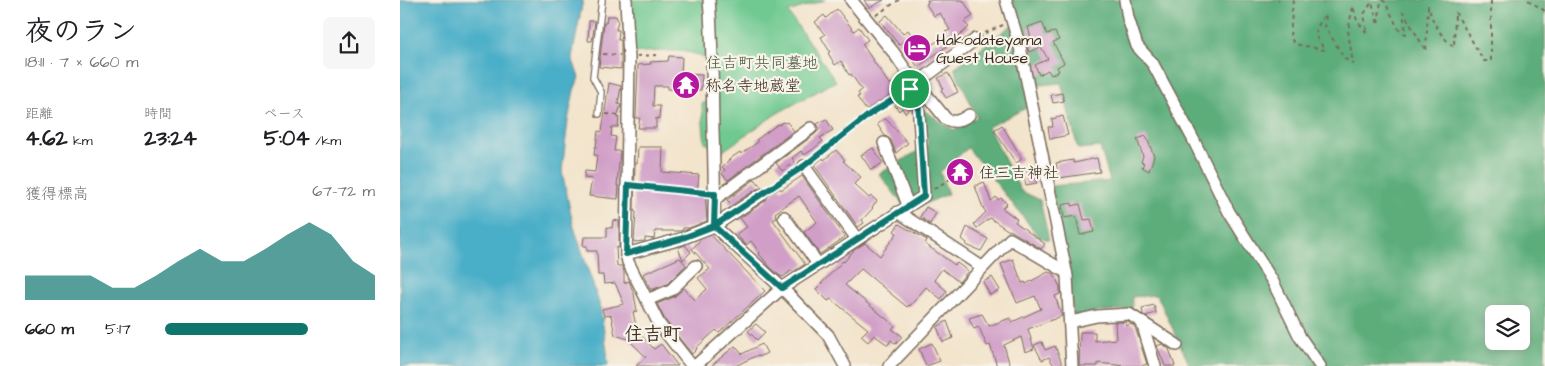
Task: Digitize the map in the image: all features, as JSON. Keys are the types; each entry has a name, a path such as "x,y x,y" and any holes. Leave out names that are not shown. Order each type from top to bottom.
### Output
{"street":[{"path":"626,0 629,56 626,254 628,262 659,324 694,366 782,288 924,196 917,83"},
{"path":"709,0 709,75 715,196 714,226 782,288 828,335 845,366"},
{"path":"851,0 946,119 958,121 969,115"},
{"path":"1006,0 1020,47 1066,272 1072,366"},
{"path":"1125,0 1128,18 1137,46 1153,64 1229,212 1264,266 1300,337 1320,366"},
{"path":"917,83 976,39"},
{"path":"715,196 811,128"},
{"path":"884,144 908,205"},
{"path":"804,166 857,239"},
{"path":"626,254 680,239 714,226 761,195"},
{"path":"898,212 982,267"},
{"path":"784,217 818,264"},
{"path":"889,366 1010,239 1066,272"},
{"path":"647,300 671,290 696,266"},
{"path":"1070,322 1097,316 1129,314 1177,345"},
{"path":"1142,323 1155,366"}],"lane":[{"path":"599,114 601,92 593,77 602,0"},
{"path":"761,195 804,166 870,114 917,83"}],"path":[{"path":"868,21 899,0"},
{"path":"1292,0 1290,37 1294,44 1325,50 1315,35 1320,21 1326,14 1325,26 1344,58 1354,64 1348,31 1353,6 1357,21 1367,33 1364,14 1372,2 1378,26 1381,0 1385,2 1399,30 1406,34 1403,12 1426,50 1428,6 1432,19 1443,39 1454,47 1455,12 1484,61 1491,61 1491,0"},
{"path":"1528,0 1545,11"},
{"path":"976,39 988,31 1012,21"},
{"path":"596,53 629,56 658,55"},
{"path":"599,114 629,116"},
{"path":"924,196 950,179"},
{"path":"628,185 715,196"}],"green space":[{"name":"住吉町共同墓地","path":"629,0 825,0 788,12 836,81 776,114 720,153 705,142 702,103 715,102 714,75 709,62 701,56 678,51 631,53"},
{"path":"1009,0 1545,0 1545,366 1190,366 1157,295 1132,297 1132,309 1074,316 1051,186 1110,181 1100,147 1078,149 1061,83 1031,86 1032,105 988,127 1021,191 1040,200 1049,240 1039,237 968,148 940,172 948,194 908,211 879,174 928,145 922,109 954,130 977,117 954,68 1016,22"}],"water":[{"path":"400,0 583,0 572,57 579,78 574,90 568,121 562,171 573,224 600,306 608,366 400,366"}],"building":[{"path":"864,0 884,0 869,8"},
{"path":"927,0 963,0 973,16 964,22 969,27 918,67 913,60 915,58 904,41 899,45 880,21 887,15 903,34 908,30 913,37 917,35 926,49 947,34 945,32 950,30 940,13 934,16 926,4 928,3"},
{"path":"837,9 854,31 859,27 868,40 862,44 889,84 891,83 892,85 901,77 906,83 866,110 857,97 860,96 858,93 862,90 851,74 849,75 841,61 835,65 821,37 825,35 815,22 824,15 826,18"},
{"path":"607,16 616,16 618,21 616,30 619,30 618,40 621,40 621,69 599,67 604,23 606,23"},
{"path":"589,21 595,21 592,41 588,41"},
{"path":"1042,22 1047,34 1055,32 1059,40 1053,42 1064,63 1057,67 1059,71 1051,75 1048,70 1039,75 1035,65 1048,59 1041,47 1029,52 1027,44 1032,42 1028,27"},
{"path":"669,56 682,57 681,74 702,75 701,90 668,89 668,86 654,86 653,106 660,106 659,119 656,118 656,128 638,128 640,118 636,118 638,65 668,61"},
{"path":"948,73 958,92 946,98 941,90 943,88 938,78"},
{"path":"609,83 621,86 618,104 621,105 617,117 619,117 618,127 612,127 611,136 616,137 614,151 620,151 617,186 619,186 618,199 589,196 592,179 584,178 585,171 595,172 597,155 594,155 595,147 598,131 602,132"},
{"path":"1062,93 1064,101 1053,103 1051,95"},
{"path":"905,96 911,103 911,108 905,113 902,108 899,111 894,104"},
{"path":"1063,116 1068,135 1050,139 1048,127 1053,127 1052,119"},
{"path":"885,118 908,143 896,153 891,140 885,136 877,124"},
{"path":"826,119 833,130 820,138 823,141 812,150 804,155 801,151 792,158 795,162 782,171 776,163 815,134 820,129 817,124"},
{"path":"783,122 787,122 794,131 728,180 722,174 725,170 722,167 731,158 740,152 741,154 758,142 756,140"},
{"path":"1002,125 1021,157 1021,160 1016,163 994,130"},
{"path":"1146,136 1154,156 1149,171 1142,167 1144,163 1141,162 1143,156 1137,139"},
{"path":"638,147 663,147 662,172 699,175 697,193 702,193 705,189 707,221 689,228 683,228 680,231 655,231 654,239 645,238 645,241 634,242 636,212 634,211 635,163 637,163"},
{"path":"873,148 883,163 871,170 861,155"},
{"path":"836,150 845,160 843,161 861,177 854,184 869,198 871,196 877,201 862,220 864,223 858,227 814,165 823,158 824,160"},
{"path":"1097,158 1100,172 1059,178 1056,163 1073,160 1074,163"},
{"path":"961,161 963,165 967,163 972,171 968,172 970,176 957,181 950,169 952,169 951,166 955,163"},
{"path":"1028,169 1037,183 1026,185 1022,170"},
{"path":"802,176 845,237 820,254 804,232 817,222 799,196 775,213 777,218 773,220 805,264 783,277 771,268 751,241 746,245 736,234 747,227 740,218 765,201 768,196"},
{"path":"755,179 762,188 757,189 732,205 727,200"},
{"path":"984,182 991,201 996,197 998,200 1001,198 1007,204 1002,208 1017,219 1015,222 1045,244 1041,249 990,218 977,228 974,224 986,212 975,186"},
{"path":"1072,203 1072,206 1080,204 1084,220 1091,219 1094,232 1080,235 1076,216 1064,218 1062,205"},
{"path":"926,207 936,213 930,224 920,217"},
{"path":"613,220 619,221 619,247 616,248 617,266 622,266 624,283 629,281 634,294 637,311 633,312 637,331 654,349 661,344 678,366 636,366 646,357 628,339 615,335 611,315 604,316 602,309 624,304 615,283 604,284 603,275 598,275 597,251 587,251 587,246 583,246 584,237 607,237 607,227 612,228"},
{"path":"899,224 927,240 925,244 955,265 957,263 968,271 959,282 942,269 934,280 947,291 941,299 926,287 907,307 861,269 845,285 895,326 892,329 902,336 896,344 891,340 888,345 874,335 868,342 861,336 868,329 831,299 828,301 816,289 854,250 865,243 880,256 897,233 894,231"},
{"path":"967,227 988,239 981,251 966,245 967,243 962,239"},
{"path":"711,235 765,291 719,333 716,330 692,354 665,320 657,304 674,297 684,288 695,300 707,289 698,278 710,269 692,249 701,239"},
{"path":"685,245 691,252 683,260 678,248"},
{"path":"680,258 686,265 667,284 651,290 643,274"},
{"path":"1013,259 1022,283 1025,282 1026,284 1048,272 1054,274 1060,287 1060,294 1055,296 1062,316 1028,329 1034,349 1025,352 1021,337 1004,345 1010,366 997,366 990,345 987,346 979,327 974,329 969,318 982,314 989,326 1010,318 1012,322 1041,309 1035,296 1017,303 1001,264"},
{"path":"992,277 1000,290 990,295 983,282"},
{"path":"1154,305 1156,313 1145,316 1143,314 1142,308"},
{"path":"947,321 953,338 943,342 937,327"},
{"path":"1115,322 1126,322 1126,326 1131,324 1135,327 1147,364 1125,366 1098,363 1098,366 1079,366 1080,332 1095,332 1095,341 1116,339"},
{"path":"756,324 765,332 757,340 748,331"},
{"path":"1042,342 1045,350 1055,346 1063,366 1054,366 1049,357 1042,360 1034,345"},
{"path":"932,343 940,361 926,366 919,349"},
{"path":"762,344 767,353 759,357 758,355 735,366 711,366 735,346 742,354"},
{"path":"1162,344 1169,349 1175,366 1165,366 1157,346"}],"place":[{"name":"Hakodateyama Guest House","path":"917,48"},
{"name":"称名寺地蔵堂","path":"686,85"},
{"name":"住三吉神社","path":"960,172"}],"district":[{"name":"住吉町","path":"653,333"}],"route":[{"path":"910,89 870,114 783,181 714,226 656,247 626,254 628,185 715,194 714,226 782,288 924,196 917,83 910,89"}]}
